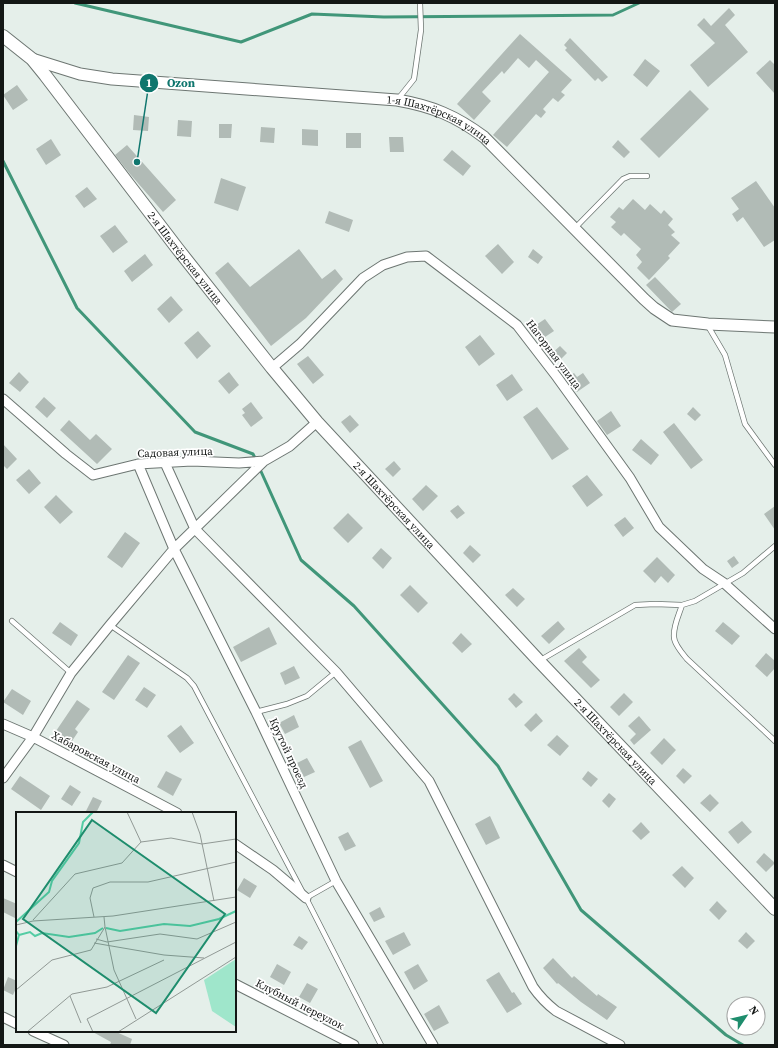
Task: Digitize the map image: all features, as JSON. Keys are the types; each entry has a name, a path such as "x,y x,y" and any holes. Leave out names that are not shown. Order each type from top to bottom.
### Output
{"main road":[{"name":"2-я Шахтёрская улица","path":"3,36 32,59 177,248 272,368 317,422 539,661 775,909"}],"street":[{"name":"1-я Шахтёрская улица","path":"32,59 80,74 112,78 397,100 419,104 437,110 451,116 484,137 654,308 672,320 708,324 775,327"},
{"name":"Нагорная улица","path":"272,368 300,344 363,278 383,265 407,256 426,256 517,325 557,377 630,478 659,527 703,569 724,584 775,629"},
{"name":"Садовая улица","path":"3,399 66,454 93,475 138,464 192,461 239,463 264,461 290,446 317,422"},
{"path":"3,778 34,737 71,673 110,624 174,550 264,461"},
{"path":"165,463 195,530 336,672 429,781 533,987 539,995 556,1011 620,1045"},
{"name":"Крутой проезд","path":"138,464 174,550 256,712 336,881 433,1045"},
{"name":"Хабаровская улица","path":"3,724 34,737 175,812"},
{"path":"236,845 273,870 306,898"},
{"path":"3,865 16,872"},
{"name":"Клубный переулок","path":"236,985 354,1045"},
{"path":"3,1017 16,1024"},
{"path":"35,1032 64,1045"}],"lane":[{"path":"397,100 414,78 420,30 420,4"},
{"path":"575,228 623,179 630,176 647,176"},
{"path":"708,324 725,355 745,424 775,465"},
{"path":"539,661 636,605 682,605 695,601 742,573 775,546"},
{"path":"682,605 674,638 679,649 687,659 775,741"},
{"path":"12,621 71,673"},
{"path":"110,624 187,678 194,686 306,898 381,1045"},
{"path":"256,712 287,704 307,696 336,672"},
{"path":"306,898 336,881"}],"building":[{"path":"729,8 735,15 725,25 748,52 708,87 690,65 715,43 697,25 704,18 711,26"},
{"path":"520,34 572,80 561,92 565,95 558,102 553,98 543,109 546,112 541,118 536,114 507,147 493,135 549,72 536,60 529,68 518,58 504,74 502,71 482,92 491,101 474,120 457,104"},
{"path":"570,38 608,77 602,82 598,78 595,81 565,50 567,48 564,45"},
{"path":"645,59 660,71 647,87 633,75"},
{"path":"770,60 775,65 775,94 756,73"},
{"path":"17,85 28,100 13,110 3,95"},
{"path":"690,90 709,109 659,158 640,139"},
{"path":"134,115 149,117 148,131 133,130"},
{"path":"178,120 192,121 191,137 177,136"},
{"path":"219,124 232,124 231,138 219,138"},
{"path":"261,127 275,128 274,143 260,142"},
{"path":"302,129 318,130 318,146 302,145"},
{"path":"346,133 361,133 361,148 346,148"},
{"path":"389,137 403,137 404,152 390,152"},
{"path":"51,139 61,155 46,165 36,149"},
{"path":"618,140 630,152 624,158 612,147"},
{"path":"127,145 176,200 163,212 115,155"},
{"path":"452,150 471,166 463,176 443,160"},
{"path":"221,178 246,187 238,211 214,203"},
{"path":"756,181 775,208 775,240 764,247 743,217 737,222 732,214 739,209 731,198"},
{"path":"87,187 97,199 84,208 75,196"},
{"path":"633,199 645,210 650,204 661,214 664,210 673,219 668,225 675,232 671,235 680,243 668,256 670,258 649,280 637,268 642,262 636,255 641,249 624,233 621,236 611,227 616,222 610,217 619,207 623,210"},
{"path":"329,211 353,220 349,232 325,223"},
{"path":"115,225 128,242 113,253 100,236"},
{"path":"498,244 514,262 502,274 485,256"},
{"path":"299,249 322,279 335,269 343,279 306,318 271,346 215,273 228,262 250,287"},
{"path":"533,249 543,257 538,264 528,257"},
{"path":"145,254 153,265 132,282 124,271"},
{"path":"655,277 681,304 672,312 646,285"},
{"path":"171,296 183,310 169,323 157,309"},
{"path":"545,319 554,331 542,339 533,327"},
{"path":"198,331 211,346 197,359 184,343"},
{"path":"480,335 495,354 479,366 465,347"},
{"path":"560,346 567,353 558,362 550,355"},
{"path":"308,356 324,375 313,384 297,364"},
{"path":"19,372 29,382 20,392 9,383"},
{"path":"229,372 239,385 229,394 218,381"},
{"path":"574,373 577,377 583,373 590,383 577,392 567,377"},
{"path":"512,374 523,390 507,401 496,385"},
{"path":"44,397 56,408 47,418 35,407"},
{"path":"251,402 263,418 251,427 242,415 245,413 242,409"},
{"path":"537,407 569,449 552,460 523,417"},
{"path":"693,407 701,415 695,421 687,414"},
{"path":"611,411 621,426 607,435 597,421"},
{"path":"350,415 359,425 350,433 341,422"},
{"path":"69,420 90,440 96,434 112,449 97,464 60,430"},
{"path":"674,423 703,460 691,469 663,432"},
{"path":"641,439 659,455 651,465 632,450"},
{"path":"3,444 17,459 7,469 3,465"},
{"path":"394,461 401,469 393,477 385,469"},
{"path":"29,469 41,483 29,494 16,480"},
{"path":"587,475 603,495 587,507 572,486"},
{"path":"426,485 438,496 423,511 412,499"},
{"path":"56,495 73,512 60,524 44,507"},
{"path":"458,505 465,513 457,519 450,511"},
{"path":"775,506 775,530 764,514"},
{"path":"348,513 363,528 348,543 333,528"},
{"path":"625,517 634,528 623,537 614,525"},
{"path":"125,532 140,543 122,568 107,557"},
{"path":"470,545 481,555 473,563 463,553"},
{"path":"381,548 392,558 383,569 372,558"},
{"path":"734,556 739,563 732,568 727,561"},
{"path":"657,557 675,575 668,583 661,576 655,583 643,571"},
{"path":"410,585 428,603 418,613 400,595"},
{"path":"513,588 525,599 517,607 505,595"},
{"path":"558,621 565,629 549,644 541,636"},
{"path":"60,622 78,635 71,646 52,633"},
{"path":"723,622 740,636 732,645 715,631"},
{"path":"269,627 277,644 241,662 233,647"},
{"path":"461,633 472,644 462,653 452,643"},
{"path":"579,648 587,657 582,662 600,680 591,688 564,661"},
{"path":"766,653 775,661 775,668 767,677 755,666"},
{"path":"128,655 140,663 114,700 102,692"},
{"path":"294,666 300,678 285,685 280,673"},
{"path":"144,687 156,695 147,708 135,700"},
{"path":"12,689 31,701 23,715 3,702"},
{"path":"514,693 523,702 516,708 508,699"},
{"path":"624,693 633,702 619,716 610,707"},
{"path":"77,700 90,709 75,729 78,732 70,744 54,734"},
{"path":"536,713 543,721 531,732 524,725"},
{"path":"294,715 299,727 285,734 279,723"},
{"path":"639,716 651,730 634,745 630,740 636,734 628,726"},
{"path":"181,725 194,743 180,753 167,736"},
{"path":"557,735 569,746 560,756 547,745"},
{"path":"664,738 676,750 662,765 650,753"},
{"path":"361,740 383,781 370,788 348,747"},
{"path":"307,758 315,772 304,777 297,763"},
{"path":"683,768 692,776 684,784 676,776"},
{"path":"166,771 182,779 173,796 157,787"},
{"path":"588,771 598,779 591,787 582,779"},
{"path":"20,776 50,796 41,810 11,789"},
{"path":"70,785 81,792 72,806 61,799"},
{"path":"609,793 616,799 609,808 602,801"},
{"path":"710,794 719,803 710,812 700,803"},
{"path":"93,797 102,801 96,812 86,812"},
{"path":"490,816 500,838 486,845 475,824"},
{"path":"742,821 752,832 738,844 728,832"},
{"path":"641,822 650,832 641,840 632,831"},
{"path":"348,832 356,846 345,851 338,837"},
{"path":"764,853 775,863 766,872 756,862"},
{"path":"682,866 694,878 685,888 672,875"},
{"path":"244,878 257,886 250,898 237,890"},
{"path":"3,898 16,904 16,918 3,912"},
{"path":"717,901 727,911 719,920 709,910"},
{"path":"380,907 385,917 374,922 369,913"},
{"path":"404,932 411,945 393,955 385,941"},
{"path":"746,932 755,941 747,949 738,941"},
{"path":"299,936 308,942 302,950 293,945"},
{"path":"553,958 572,978 574,976 597,996 598,994 617,1007 607,1020 581,1002 558,983 557,984 543,968"},
{"path":"277,964 291,972 284,985 270,977"},
{"path":"418,964 428,981 414,990 404,972"},
{"path":"499,972 512,993 514,992 522,1004 507,1013 486,980"},
{"path":"8,977 16,981 16,988 13,995 3,990"},
{"path":"307,983 318,989 310,1003 299,997"},
{"path":"439,1005 449,1023 434,1031 424,1014"},
{"path":"93,1032 116,1032 132,1039 130,1045 110,1045 111,1042"}],"waterway":[{"path":"75,3 241,42 312,14 384,17 613,15 639,3"},
{"path":"3,161 77,308 195,432 253,454 256,460"},
{"path":"259,467 301,560 354,606 498,766 581,910 726,1035 743,1045"}],"place":[{"name":"Ozon","path":"137,162"}]}
